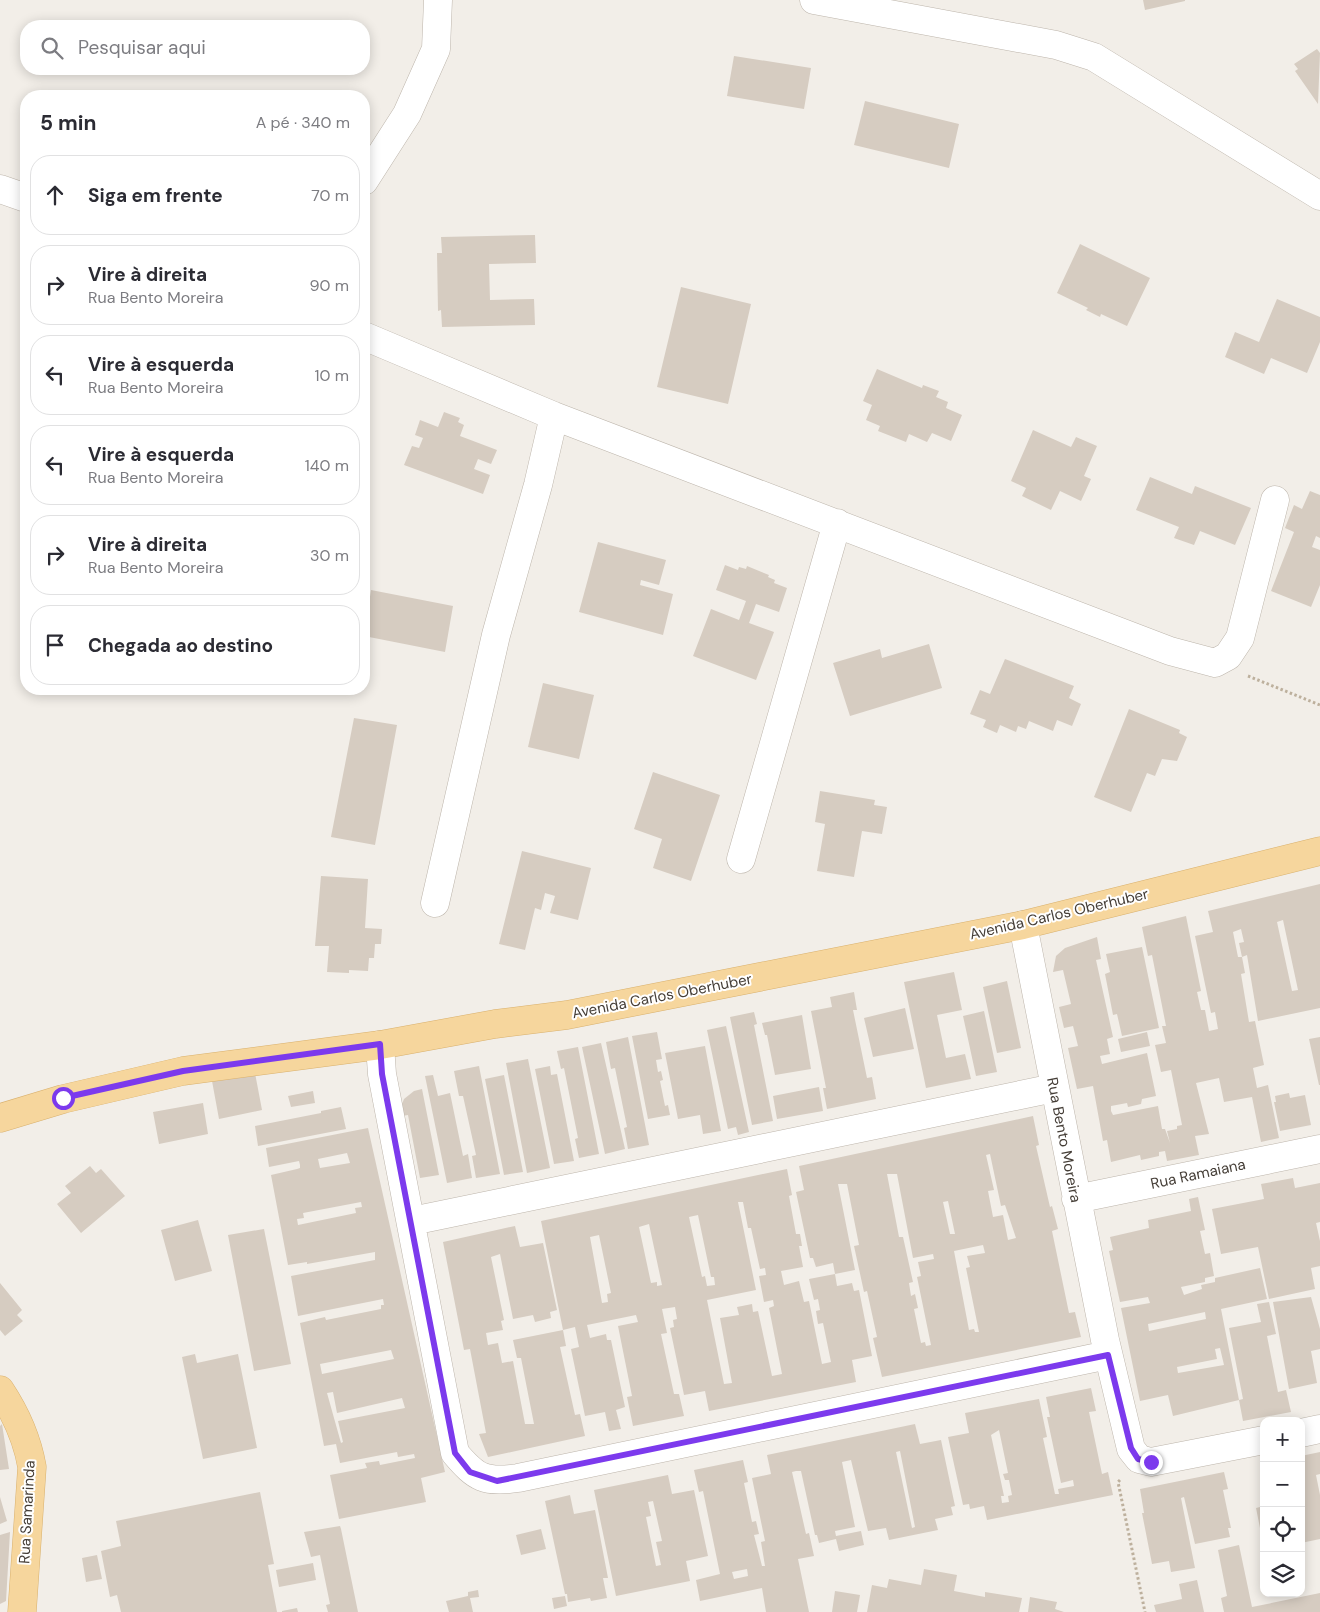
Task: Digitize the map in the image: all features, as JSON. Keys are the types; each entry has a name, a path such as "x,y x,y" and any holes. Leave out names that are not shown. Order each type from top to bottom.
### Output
{"main road":[{"name":"Avenida Carlos Oberhuber","path":"0,1118 63,1098 183,1071 380,1044 495,1024 567,1015 1023,925 1320,851"},
{"name":"Rua Samarinda","path":"0,1390 14,1410 28,1445 32,1467 22,1612"}],"street":[{"path":"370,172 407,114 436,49 438,0"},
{"path":"814,0 1056,45 1094,57 1320,196"},
{"path":"0,189 20,196"},
{"path":"370,339 554,416 1170,651 1215,662 1228,656 1240,638 1275,500"},
{"path":"435,903 496,635 538,485 554,416"},
{"path":"742,858 837,523"},
{"name":"Rua Bento Moreira","path":"1023,925 1108,1355 1131,1448 1138,1459"},
{"path":"380,1044 382,1074 412,1221 455,1453 470,1472 497,1481 1108,1355"},
{"path":"412,1221 1054,1088"},
{"name":"Rua Ramaiana","path":"1076,1199 1320,1149"},
{"path":"1305,1432 1320,1430"},
{"path":"1138,1459 1151,1462 1260,1441"}],"path":[{"path":"1215,662 1320,705"},
{"path":"1138,1459 1118,1482 1145,1612"}],"building":[{"path":"1143,0 1185,0 1185,1 1145,10"},
{"path":"1317,49 1320,53 1318,104 1295,71 1298,69 1294,64"},
{"path":"734,56 811,68 804,109 727,96"},
{"path":"865,101 959,124 949,168 854,145"},
{"path":"535,235 536,263 489,264 490,300 534,299 535,325 442,327 441,310 438,311 437,253 442,253 441,237"},
{"path":"1080,244 1150,278 1127,326 1101,314 1100,317 1086,310 1088,308 1057,293"},
{"path":"681,287 751,304 728,404 657,387"},
{"path":"1277,299 1320,317 1320,342 1307,373 1271,358 1264,374 1225,357 1235,332 1259,342"},
{"path":"877,369 922,388 923,385 939,391 936,397 948,402 946,408 962,415 951,441 932,433 927,442 909,434 906,442 878,431 880,426 866,420 872,405 863,401"},
{"path":"444,412 460,418 458,422 464,425 460,436 497,450 491,464 478,459 474,469 490,475 483,494 404,465 412,446 419,448 423,438 415,435 420,420 438,427"},
{"path":"1033,430 1071,447 1076,437 1097,446 1084,476 1091,479 1081,501 1060,491 1051,510 1022,496 1026,488 1011,481"},
{"path":"1150,477 1192,494 1195,486 1251,508 1235,545 1200,531 1194,545 1174,538 1179,527 1136,510"},
{"path":"1310,491 1320,495 1320,538 1316,536 1312,547 1320,550 1320,585 1311,607 1271,591 1294,532 1285,528 1294,505 1302,509"},
{"path":"598,542 666,560 659,585 641,580 640,585 673,594 663,635 579,612"},
{"path":"725,565 738,570 739,567 746,569 747,566 769,575 768,577 775,580 774,583 787,588 779,612 756,604 749,623 774,632 756,680 693,656 711,609 739,620 746,601 716,590"},
{"path":"371,590 453,606 445,652 370,637"},
{"path":"929,644 942,688 850,716 833,663 880,649 882,658"},
{"path":"1005,659 1074,686 1069,698 1081,704 1072,726 1057,720 1053,731 1029,721 1026,729 1018,726 1016,732 1000,725 997,733 983,727 986,720 970,714 980,690 990,694"},
{"path":"543,683 594,695 579,759 528,747"},
{"path":"1129,709 1180,730 1179,733 1187,737 1177,761 1162,759 1155,776 1147,773 1131,812 1094,797"},
{"path":"354,718 397,725 375,845 331,837"},
{"path":"653,772 720,795 691,881 653,868 662,839 634,829"},
{"path":"820,791 875,800 874,805 887,807 882,834 862,831 854,877 817,871 825,824 815,822"},
{"path":"522,851 591,868 578,920 550,913 555,896 545,893 541,910 535,908 525,950 499,944"},
{"path":"321,876 368,879 365,928 382,929 381,944 375,944 374,958 369,958 368,971 349,970 349,973 327,972 329,946 315,946"},
{"path":"1320,884 1320,1008 1258,1021 1247,955 1242,957 1245,973 1241,974 1249,1022 1255,1021 1264,1065 1253,1068 1257,1088 1268,1085 1279,1138 1261,1142 1252,1097 1224,1102 1219,1078 1196,1083 1209,1134 1195,1136 1199,1155 1167,1161 1165,1151 1159,1152 1159,1156 1141,1160 1140,1155 1111,1162 1107,1140 1103,1141 1093,1086 1077,1089 1068,1048 1078,1046 1073,1026 1064,1028 1059,1007 1071,1004 1063,970 1053,972 1056,956 1065,948 1097,937 1101,959 1096,960 1113,1037 1107,1039 1110,1054 1100,1056 1102,1064 1147,1053 1156,1096 1142,1099 1141,1104 1128,1107 1127,1103 1111,1106 1111,1111 1113,1115 1158,1106 1162,1129 1165,1129 1170,1143 1167,1131 1177,1129 1177,1126 1182,1125 1171,1070 1161,1072 1155,1045 1166,1043 1162,1026 1166,1026 1152,955 1148,956 1142,927 1186,916 1201,991 1197,992 1201,1010 1205,1010 1209,1031 1218,1029 1215,1012 1211,1013 1195,936 1213,932 1208,911","holes":["1283,920 1298,990 1292,991 1277,922","1241,929 1244,942 1239,943 1242,957 1238,957 1233,932"]},
{"path":"1142,947 1159,1028 1122,1036 1117,1014 1113,1015 1105,974 1110,972 1106,954"},
{"path":"954,972 962,1010 937,1015 946,1058 965,1054 971,1079 926,1088 904,982"},
{"path":"1007,981 1021,1048 997,1053 983,987"},
{"path":"854,992 857,1010 853,1010 867,1078 872,1077 876,1099 827,1109 823,1088 826,1088 811,1011 832,1007 830,997"},
{"path":"905,1008 914,1049 873,1057 864,1018"},
{"path":"984,1011 997,1072 976,1076 963,1016"},
{"path":"754,1012 757,1024 754,1025 773,1121 752,1125 730,1017"},
{"path":"802,1015 811,1069 775,1075 767,1035 765,1035 762,1023"},
{"path":"726,1026 749,1132 738,1135 736,1127 728,1129 707,1030"},
{"path":"657,1032 662,1059 656,1060 658,1072 661,1071 663,1080 660,1081 665,1106 668,1105 670,1115 648,1119 632,1036"},
{"path":"1147,1032 1150,1046 1121,1052 1118,1039"},
{"path":"628,1037 649,1145 628,1149 624,1128 627,1127 615,1068 611,1069 606,1042"},
{"path":"1320,1037 1320,1085 1319,1085 1309,1039"},
{"path":"601,1043 625,1149 605,1154 582,1047"},
{"path":"705,1046 721,1131 703,1134 700,1115 678,1119 665,1053"},
{"path":"578,1047 599,1154 579,1158 575,1139 578,1138 564,1068 561,1069 557,1051"},
{"path":"528,1059 550,1168 527,1173 506,1063"},
{"path":"479,1066 500,1174 476,1178 472,1156 476,1155 463,1096 459,1096 454,1071"},
{"path":"550,1066 551,1075 557,1074 574,1161 554,1164 535,1069"},
{"path":"255,1073 262,1110 219,1119 212,1081"},
{"path":"433,1075 438,1096 450,1093 463,1156 468,1154 472,1178 447,1183 425,1076"},
{"path":"504,1075 523,1172 504,1175 485,1079"},
{"path":"819,1087 823,1111 777,1119 773,1096"},
{"path":"422,1089 439,1175 420,1178 408,1115 402,1116 400,1109 404,1099 414,1091"},
{"path":"313,1091 315,1103 291,1107 288,1096"},
{"path":"1289,1093 1290,1098 1305,1095 1311,1125 1280,1131 1274,1102 1276,1102 1275,1096"},
{"path":"203,1103 208,1134 159,1144 153,1112"},
{"path":"341,1107 346,1129 258,1146 255,1126 321,1113 321,1111"},
{"path":"1033,1116 1039,1145 1036,1146 1050,1207 1052,1206 1058,1229 1052,1231 1069,1313 1075,1312 1081,1337 882,1377 873,1338 877,1337 867,1291 864,1292 854,1246 859,1245 847,1184 838,1184 855,1270 835,1274 833,1263 816,1267 813,1258 810,1258 796,1192 804,1190 799,1166","holes":["990,1154 1001,1206 1005,1205 1016,1238 1008,1240 1003,1215 993,1217 988,1191 994,1190 986,1155","887,1174 897,1174 913,1258 933,1254 934,1259 918,1262 921,1276 917,1277 931,1345 926,1346 925,1342 921,1343 914,1309 918,1308 915,1294 911,1296 909,1283 913,1282 903,1237 899,1237","948,1201 955,1234 950,1234 943,1202","983,1245 985,1253 967,1256 970,1267 966,1268 979,1332 975,1332 974,1329 969,1330 954,1251"]},
{"path":"368,1128 445,1472 421,1478 426,1502 339,1519 330,1475 367,1468 365,1463 379,1461 380,1465 415,1458 414,1454 398,1457 397,1452 340,1463 336,1444 324,1446 300,1323 325,1317 326,1320 381,1309 381,1305 384,1305 383,1299 298,1316 291,1276 375,1260 375,1252 307,1264 307,1262 288,1265 271,1175 300,1168 300,1165 299,1161 269,1167 266,1148","holes":["347,1153 350,1163 320,1168 318,1159","361,1202 362,1207 355,1208 356,1213 298,1225 297,1219 304,1218 303,1213","391,1350 394,1359 322,1374 320,1364","333,1392 337,1413 402,1398 405,1408 338,1421 343,1442 341,1443 327,1393"]},
{"path":"90,1166 96,1173 101,1169 125,1196 81,1233 57,1204 71,1193 65,1186"},
{"path":"787,1169 792,1195 789,1196 796,1234 800,1234 802,1246 799,1246 803,1267 781,1271 784,1285 799,1281 804,1302 809,1301 822,1364 831,1362 823,1323 818,1324 816,1311 820,1310 818,1299 814,1300 809,1279 835,1274 837,1286 852,1283 854,1291 859,1290 872,1356 852,1360 856,1382 709,1411 705,1391 684,1395 670,1328 674,1327 673,1320 677,1319 675,1307 662,1309 667,1333 661,1334 674,1394 679,1394 684,1416 633,1426 627,1397 632,1396 618,1326 638,1322 636,1315 587,1325 590,1338 606,1334 607,1340 611,1340 625,1407 616,1410 621,1429 609,1431 605,1412 585,1416 571,1349 579,1347 575,1327 563,1330 541,1221","holes":["738,1202 743,1202 748,1228 751,1228 760,1269 765,1268 766,1275 759,1276 764,1302 773,1300 774,1306 769,1308 782,1374 772,1376 758,1311 753,1312 752,1304 737,1307 739,1315 720,1318 732,1383 724,1384 707,1300 756,1290","698,1215 711,1277 714,1277 715,1285 707,1286 705,1276 702,1277 689,1217","649,1224 662,1285 657,1286 657,1282 651,1283 639,1227","599,1235 611,1293 607,1294 608,1302 602,1303 590,1237"]},
{"path":"1293,1178 1295,1188 1320,1183 1320,1222 1316,1223 1320,1241 1320,1266 1311,1268 1315,1289 1269,1299 1258,1247 1221,1254 1212,1209 1264,1199 1261,1184"},
{"path":"1198,1197 1205,1230 1200,1231 1205,1254 1210,1253 1214,1276 1205,1278 1205,1282 1181,1287 1184,1295 1202,1289 1201,1285 1215,1282 1215,1278 1260,1268 1267,1299 1221,1309 1239,1400 1173,1416 1168,1395 1140,1401 1121,1308 1150,1303 1148,1297 1120,1302 1109,1251 1113,1250 1110,1237 1149,1228 1148,1220 1191,1211 1189,1199","holes":["1205,1312 1206,1319 1149,1331 1148,1324","1220,1348 1224,1365 1178,1373 1177,1367 1217,1359 1215,1349"]},
{"path":"198,1220 212,1271 175,1281 161,1230"},
{"path":"515,1226 520,1247 543,1243 557,1310 550,1312 551,1318 535,1322 533,1315 513,1319 500,1254 491,1257 504,1320 501,1321 503,1330 486,1333 488,1345 498,1343 502,1363 513,1361 525,1424 534,1424 521,1358 517,1358 513,1340 563,1330 566,1346 560,1347 575,1415 580,1414 585,1436 488,1457 479,1434 486,1433 470,1349 464,1350 443,1242"},
{"path":"264,1229 291,1364 254,1371 228,1235"},
{"path":"0,1283 22,1310 17,1315 23,1321 5,1336 0,1330"},
{"path":"1311,1297 1320,1329 1320,1349 1311,1351 1317,1383 1289,1389 1273,1302"},
{"path":"1269,1302 1276,1334 1267,1336 1278,1392 1286,1390 1291,1412 1243,1421 1239,1400 1243,1399 1229,1328 1261,1322 1257,1304"},
{"path":"195,1354 197,1363 238,1354 257,1448 203,1459 182,1357"},
{"path":"1091,1388 1096,1411 1089,1412 1102,1474 1108,1472 1113,1495 987,1520 984,1506 970,1509 969,1504 963,1505 948,1437 969,1433 965,1413 1039,1399 1047,1437 1043,1438 1055,1494 1059,1494 1058,1489 1074,1486 1073,1480 1061,1483 1047,1417 1050,1417 1046,1397","holes":["999,1430 1008,1473 1003,1474 1005,1480 1009,1480 1012,1495 1008,1496 1009,1502 1002,1503 1001,1496 1004,1496 991,1435"]},
{"path":"2,1424 9,1469 0,1470 0,1426"},
{"path":"915,1424 920,1444 941,1440 955,1506 951,1507 953,1515 935,1519 938,1530 889,1540 886,1528 868,1531 851,1460 842,1462 855,1527 835,1531 836,1536 861,1531 864,1545 839,1551 836,1539 819,1543 817,1535 815,1535 801,1471 792,1472 806,1534 809,1533 814,1556 798,1559 809,1612 766,1612 762,1588 700,1601 696,1580 720,1574 703,1491 699,1492 694,1470 743,1460 748,1482 744,1483 752,1522 756,1521 759,1534 754,1535 762,1566 765,1566 761,1542 765,1541 752,1478 771,1474 767,1455","holes":["900,1451 915,1527 912,1528 896,1452","747,1569 748,1576 734,1579 732,1572"]},
{"path":"1320,1452 1320,1474 1316,1475 1320,1495 1320,1539 1305,1542 1305,1462 1305,1455"},
{"path":"1224,1472 1228,1489 1223,1490 1231,1528 1228,1528 1230,1537 1195,1544 1184,1497 1181,1498 1195,1568 1171,1572 1169,1561 1152,1564 1142,1513 1144,1513 1140,1489"},
{"path":"668,1475 672,1494 694,1490 708,1556 686,1561 690,1581 616,1596 594,1490","holes":["653,1501 662,1541 656,1542 661,1565 656,1566 646,1517 651,1516 648,1502"]},
{"path":"260,1492 274,1564 268,1565 277,1612 121,1612 117,1595 110,1597 101,1551 121,1546 116,1521"},
{"path":"570,1495 574,1514 595,1510 608,1578 603,1578 607,1598 591,1601 590,1598 568,1602 567,1594 565,1594 545,1501"},
{"path":"0,1497 7,1521 0,1524"},
{"path":"1260,1507 1260,1528 1256,1508"},
{"path":"340,1526 358,1612 328,1612 326,1605 330,1604 320,1555 311,1557 304,1532"},
{"path":"541,1529 546,1549 521,1555 516,1535"},
{"path":"10,1532 6,1601 0,1604 0,1535"},
{"path":"1239,1545 1252,1607 1320,1593 1320,1612 1224,1612 1221,1598 1227,1596 1218,1550"},
{"path":"97,1555 102,1579 86,1582 82,1558"},
{"path":"313,1563 316,1580 279,1587 276,1570"},
{"path":"924,1569 957,1575 954,1591 985,1597 985,1592 1022,1598 1019,1612 867,1612 872,1585 887,1588 889,1579 921,1585"},
{"path":"1197,1580 1204,1612 1156,1612 1154,1605 1182,1599 1179,1584"},
{"path":"478,1590 479,1597 470,1598 473,1612 449,1612 446,1601 468,1596 468,1592"},
{"path":"835,1591 860,1595 857,1612 832,1612"},
{"path":"565,1596 567,1606 554,1609 552,1598"},
{"path":"1030,1597 1057,1602 1055,1609 1064,1612 1028,1612"},
{"path":"297,1608 298,1612 282,1612 282,1611"}],"route":[{"path":"63,1098 183,1071 380,1044 382,1074 412,1221 455,1453 470,1472 497,1481 518,1478 1108,1355 1131,1448 1138,1459 1151,1462"}]}
